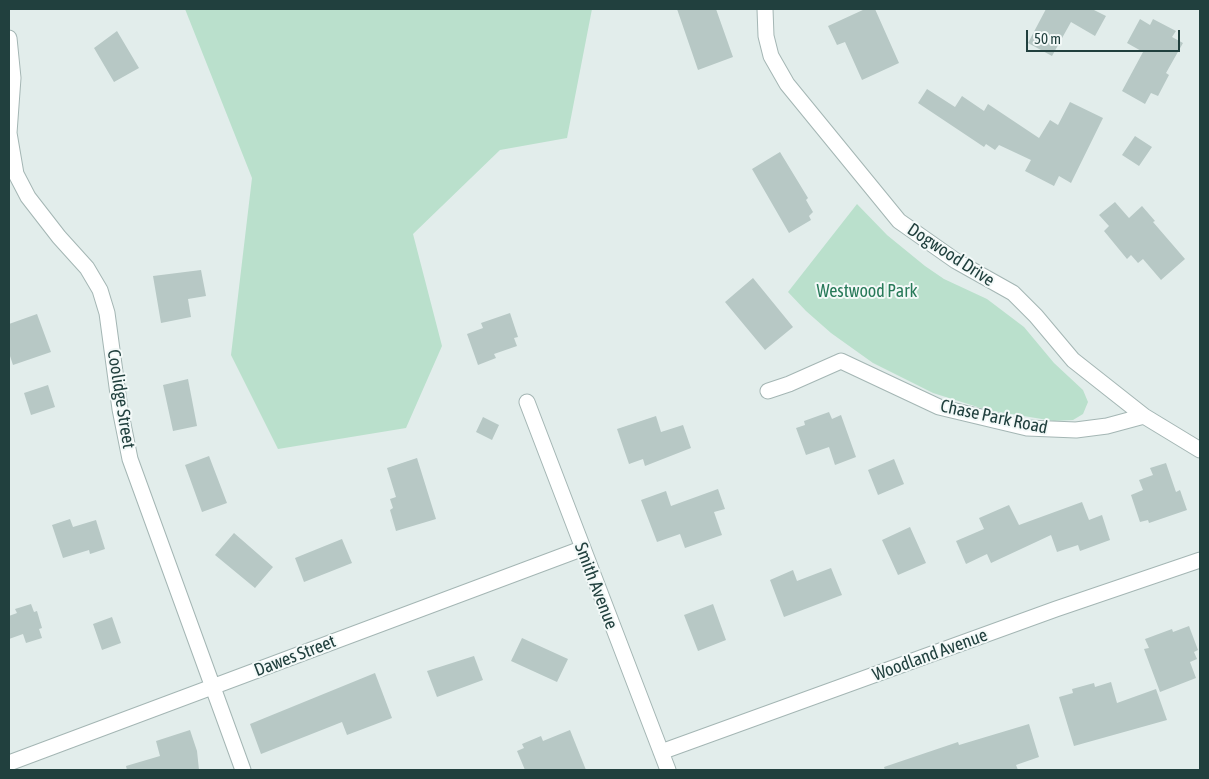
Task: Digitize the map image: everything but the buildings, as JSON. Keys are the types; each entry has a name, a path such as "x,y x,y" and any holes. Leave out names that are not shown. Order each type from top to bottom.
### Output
{"street":[{"name":"Dogwood Drive","path":"765,9 766,36 772,56 787,84 898,220 956,261 1013,293 1036,316 1073,360 1144,416 1200,450"},
{"name":"Coolidge Street","path":"9,38 13,78 9,132 16,174 28,197 59,237 87,268 100,290 107,313 120,409 130,459 243,770"},
{"name":"Chase Park Road","path":"768,391 789,384 841,361 939,407 1027,428 1076,430 1107,426 1144,416"},
{"name":"Smith Avenue","path":"527,402 582,550 668,770"},
{"name":"Dawes Street","path":"9,763 582,550"},
{"name":"Woodland Avenue","path":"661,752 1056,609 1200,560"}],"green space":[{"path":"185,9 592,9 567,138 500,150 413,234 442,346 406,428 278,449 231,355 252,178"},
{"name":"Westwood Park","path":"857,204 887,235 925,266 944,279 987,299 1024,327 1054,363 1083,390 1088,402 1083,414 1073,420 1054,421 987,410 933,393 873,363 831,333 806,311 788,292"}]}
